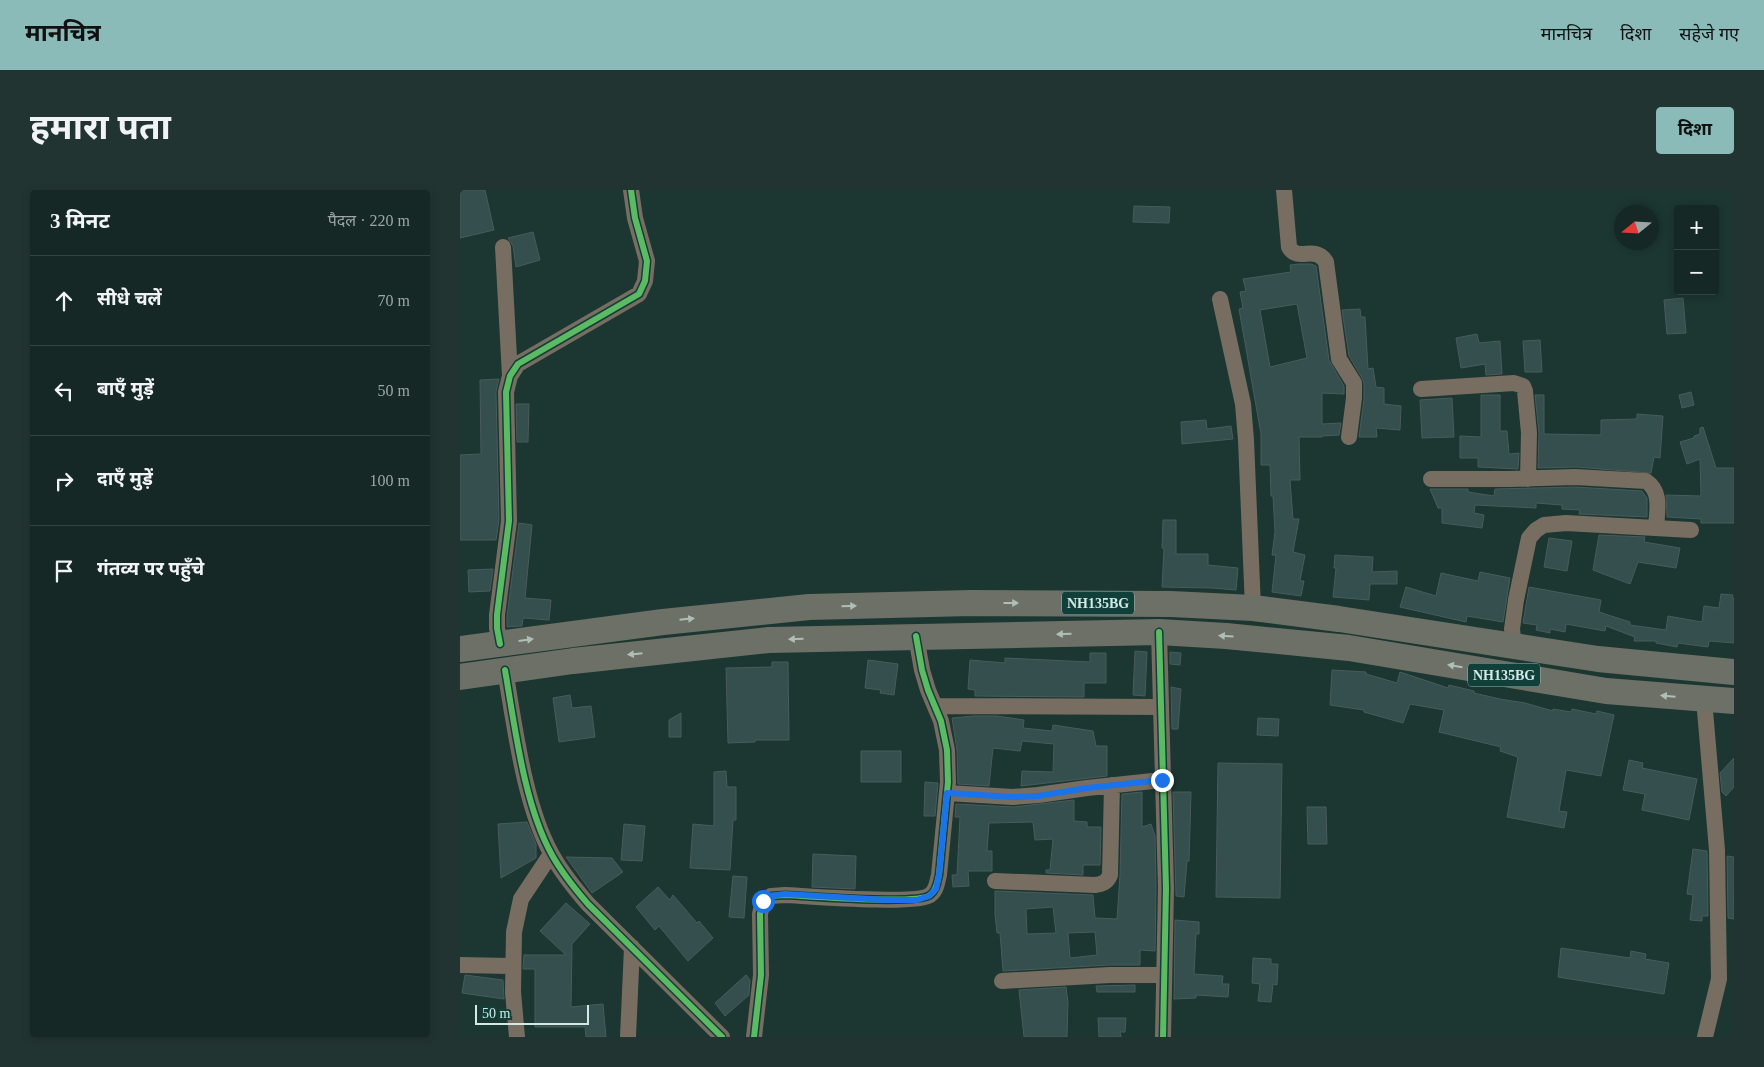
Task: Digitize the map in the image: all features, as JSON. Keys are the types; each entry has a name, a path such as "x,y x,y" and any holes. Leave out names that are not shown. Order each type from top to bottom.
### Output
{"highway":[{"name":"NH135BG","path":"460,649 663,622 809,607 971,603 1171,604 1253,608 1340,619 1598,659 1734,672"},
{"name":"NH135BG","path":"460,677 583,660 769,640 1159,632 1226,636 1349,648 1606,691 1734,701"}],"street":[{"path":"510,376 518,364 639,294 645,281 647,261 635,218 631,190"},
{"path":"1284,190 1289,248 1292,252 1298,254 1318,254 1323,257 1328,270 1339,359 1354,383 1349,437"},
{"path":"500,644 497,615 509,521 506,392 510,376 503,247"},
{"path":"1220,299 1243,404 1247,450 1253,608"},
{"path":"1420,389 1514,383 1523,386 1529,433 1528,479"},
{"path":"1432,479 1575,477 1646,482 1653,486 1657,494 1656,528"},
{"path":"1514,646 1512,629 1521,573 1529,538 1536,530 1544,525 1555,522 1691,530"},
{"path":"1159,632 1166,905 1163,1037"},
{"path":"754,1037 761,975 760,914 763,901 770,896 785,894 917,900 929,896 936,889 947,793 947,750 941,721 922,670 916,636"},
{"path":"505,670 525,777 541,831 552,854 569,882 588,904 722,1037"},
{"path":"1704,700 1717,850 1719,978 1704,1037"},
{"path":"936,706 1160,707"},
{"path":"947,793 1013,797 1162,780"},
{"path":"995,881 1095,885 1103,884 1108,880 1110,875 1112,785"},
{"path":"517,1037 513,992 514,932 521,899 552,854"},
{"path":"628,1037 632,947"},
{"path":"460,965 513,966"},
{"path":"1002,981 1110,975 1164,975"}],"building":[{"path":"460,190 485,190 494,230 460,238"},
{"path":"1134,206 1170,207 1169,223 1133,222"},
{"path":"533,232 540,260 516,267 513,246 508,238"},
{"path":"1311,264 1316,266 1329,360 1344,386 1344,394 1322,393 1322,424 1341,423 1339,435 1299,437 1300,480 1290,480 1293,519 1299,519 1293,552 1305,555 1300,581 1304,581 1301,596 1272,592 1276,555 1272,555 1275,532 1270,465 1261,465 1261,434 1239,309 1243,308 1240,292 1246,291 1243,279 1291,272 1290,265","holes":["1297,304 1307,358 1270,367 1260,310"]},
{"path":"1683,298 1686,333 1667,334 1664,300"},
{"path":"1360,309 1361,317 1365,317 1368,369 1373,368 1376,387 1384,388 1384,404 1401,406 1400,430 1376,428 1377,437 1359,437 1364,383 1349,356 1342,310"},
{"path":"1477,334 1479,343 1500,341 1502,374 1486,375 1485,364 1461,368 1456,338"},
{"path":"1540,340 1542,372 1525,372 1523,341"},
{"path":"499,379 496,392 499,520 496,540 460,540 460,455 481,454 480,380"},
{"path":"1691,392 1694,405 1682,408 1679,395"},
{"path":"1481,395 1500,395 1500,431 1507,431 1509,454 1519,453 1518,469 1478,467 1478,458 1460,458 1460,436 1481,437"},
{"path":"1535,395 1544,395 1544,434 1601,435 1601,420 1637,419 1637,414 1663,416 1660,458 1654,457 1651,473 1576,467 1538,468 1539,433"},
{"path":"1452,398 1454,437 1422,438 1420,400"},
{"path":"516,404 529,404 528,442 517,442"},
{"path":"1206,420 1207,429 1231,426 1233,439 1182,444 1181,422"},
{"path":"1703,427 1716,468 1734,468 1734,523 1701,523 1701,519 1667,517 1666,495 1701,496 1700,459 1687,464 1680,442 1694,438 1694,436 1700,434 1700,428"},
{"path":"1575,487 1642,491 1647,498 1647,517 1579,514 1580,510 1562,509 1562,505 1536,503 1536,508 1475,505 1474,513 1484,515 1482,528 1442,523 1442,508 1438,508 1430,489 1468,489 1468,492 1494,496 1495,489"},
{"path":"1163,520 1176,520 1176,554 1208,554 1208,565 1238,568 1236,590 1162,587"},
{"path":"519,523 532,525 525,598 551,600 549,620 523,618 522,626 507,627 507,616"},
{"path":"1599,535 1645,537 1644,542 1680,548 1676,568 1638,562 1630,584 1593,570"},
{"path":"1549,538 1572,541 1567,571 1544,567"},
{"path":"1335,555 1373,557 1372,572 1397,571 1397,584 1370,584 1369,600 1333,597 1336,568 1334,568"},
{"path":"493,569 490,591 469,592 468,570"},
{"path":"1480,572 1510,578 1503,622 1467,616 1466,622 1400,607 1406,587 1436,596 1441,573 1478,581"},
{"path":"1529,587 1601,600 1599,612 1630,622 1630,625 1666,630 1668,616 1702,622 1704,606 1719,608 1721,594 1733,595 1734,643 1709,641 1708,647 1678,643 1677,647 1656,643 1656,641 1634,641 1635,637 1606,626 1605,631 1566,624 1565,632 1550,629 1550,633 1536,630 1537,625 1523,623"},
{"path":"1135,651 1147,652 1145,696 1133,695"},
{"path":"1170,652 1181,653 1180,665 1170,664"},
{"path":"1090,653 1106,653 1106,683 1084,683 1084,697 975,696 975,690 968,689 970,660 1005,663 1005,658 1090,662"},
{"path":"868,660 898,664 894,695 880,693 881,690 865,688"},
{"path":"772,662 788,662 789,740 755,740 755,742 728,743 726,668 772,667"},
{"path":"1332,670 1366,672 1366,674 1397,683 1400,672 1448,688 1449,685 1474,691 1474,693 1525,703 1553,711 1553,709 1571,712 1572,709 1596,714 1597,711 1614,715 1601,776 1566,770 1559,811 1567,812 1564,828 1507,817 1518,757 1500,751 1501,747 1439,732 1444,710 1410,704 1403,723 1364,712 1364,710 1330,705"},
{"path":"1171,687 1181,689 1178,729 1172,729"},
{"path":"570,695 572,708 591,706 595,737 559,742 553,698"},
{"path":"681,713 681,737 669,737 669,720"},
{"path":"997,716 1024,720 1023,728 1052,731 1053,725 1093,731 1096,746 1107,746 1107,776 1021,786 1022,771 1053,772 1054,744 1022,741 1020,751 993,748 989,786 958,784 957,750 952,718"},
{"path":"1258,718 1279,719 1278,736 1257,735"},
{"path":"861,751 901,751 901,782 861,782"},
{"path":"1734,758 1734,787 1726,796 1722,792 1720,773"},
{"path":"1629,760 1643,763 1642,768 1697,779 1689,820 1642,810 1645,794 1623,790"},
{"path":"1218,763 1282,764 1280,898 1216,897"},
{"path":"726,771 727,787 736,787 736,820 733,820 730,870 690,868 693,824 714,826 714,772"},
{"path":"925,782 938,783 935,816 924,816"},
{"path":"1142,792 1142,827 1151,824 1155,836 1155,951 1140,950 1140,965 1003,971 1000,933 997,933 995,914 995,891 1093,895 1095,918 1117,919 1122,794","holes":["1053,907 1056,933 1027,934 1026,909","1095,932 1097,955 1070,958 1068,933"]},
{"path":"1173,792 1191,792 1189,861 1187,861 1184,897 1176,896"},
{"path":"1074,800 1074,821 1087,822 1087,827 1101,827 1100,865 1083,865 1083,875 1046,873 1046,870 1050,870 1053,839 1035,840 1033,822 989,823 987,851 992,851 992,871 968,871 969,886 953,887 952,875 957,875 960,817 955,817 956,804 1014,807"},
{"path":"1307,807 1326,807 1327,844 1308,844"},
{"path":"527,822 536,844 536,858 501,878 498,824"},
{"path":"624,824 645,826 642,861 621,860"},
{"path":"1693,849 1707,851 1708,916 1702,916 1702,921 1690,920 1693,895 1687,894"},
{"path":"813,854 856,856 855,889 812,887"},
{"path":"1727,856 1734,857 1734,919 1728,918"},
{"path":"566,857 612,858 623,872 592,893"},
{"path":"733,876 747,877 744,918 729,917"},
{"path":"658,887 670,900 673,895 713,938 688,961 659,926 655,930 636,907"},
{"path":"566,903 590,924 572,944 571,1007 603,1004 606,1037 586,1037 585,1027 535,1027 535,969 523,969 524,955 566,955 540,931"},
{"path":"1175,920 1199,922 1199,934 1196,934 1194,974 1223,976 1222,984 1229,984 1228,997 1196,995 1196,998 1174,999"},
{"path":"1561,948 1630,958 1631,951 1646,954 1645,959 1669,963 1664,994 1558,977"},
{"path":"1253,958 1271,959 1271,964 1278,964 1277,985 1273,984 1271,1002 1258,1001 1260,984 1252,983"},
{"path":"465,975 503,980 504,999 462,993"},
{"path":"746,975 750,980 749,995 725,1016 715,1003"},
{"path":"1135,985 1135,992 1097,992 1096,986"},
{"path":"1066,987 1068,1003 1067,1037 1024,1037 1019,990"},
{"path":"1098,1018 1126,1018 1125,1032 1120,1032 1121,1037 1099,1037"}],"cycle path":[{"path":"500,644 497,615 509,521 506,392 510,376 518,364 639,294 645,281 647,261 635,218 631,190"},
{"path":"1159,632 1166,888 1163,1037"},
{"path":"754,1037 761,975 760,914 763,901 771,896 785,895 885,900 921,898 930,895 935,888 939,875 948,782 947,750 941,721 922,670 916,636"},
{"path":"505,670 527,790 542,835 556,862 588,904 722,1037"}],"route":[{"path":"763,901 770,896 785,894 886,900 917,900 929,896 936,889 939,875 947,793 1013,797 1038,796 1087,788 1162,780"}]}
